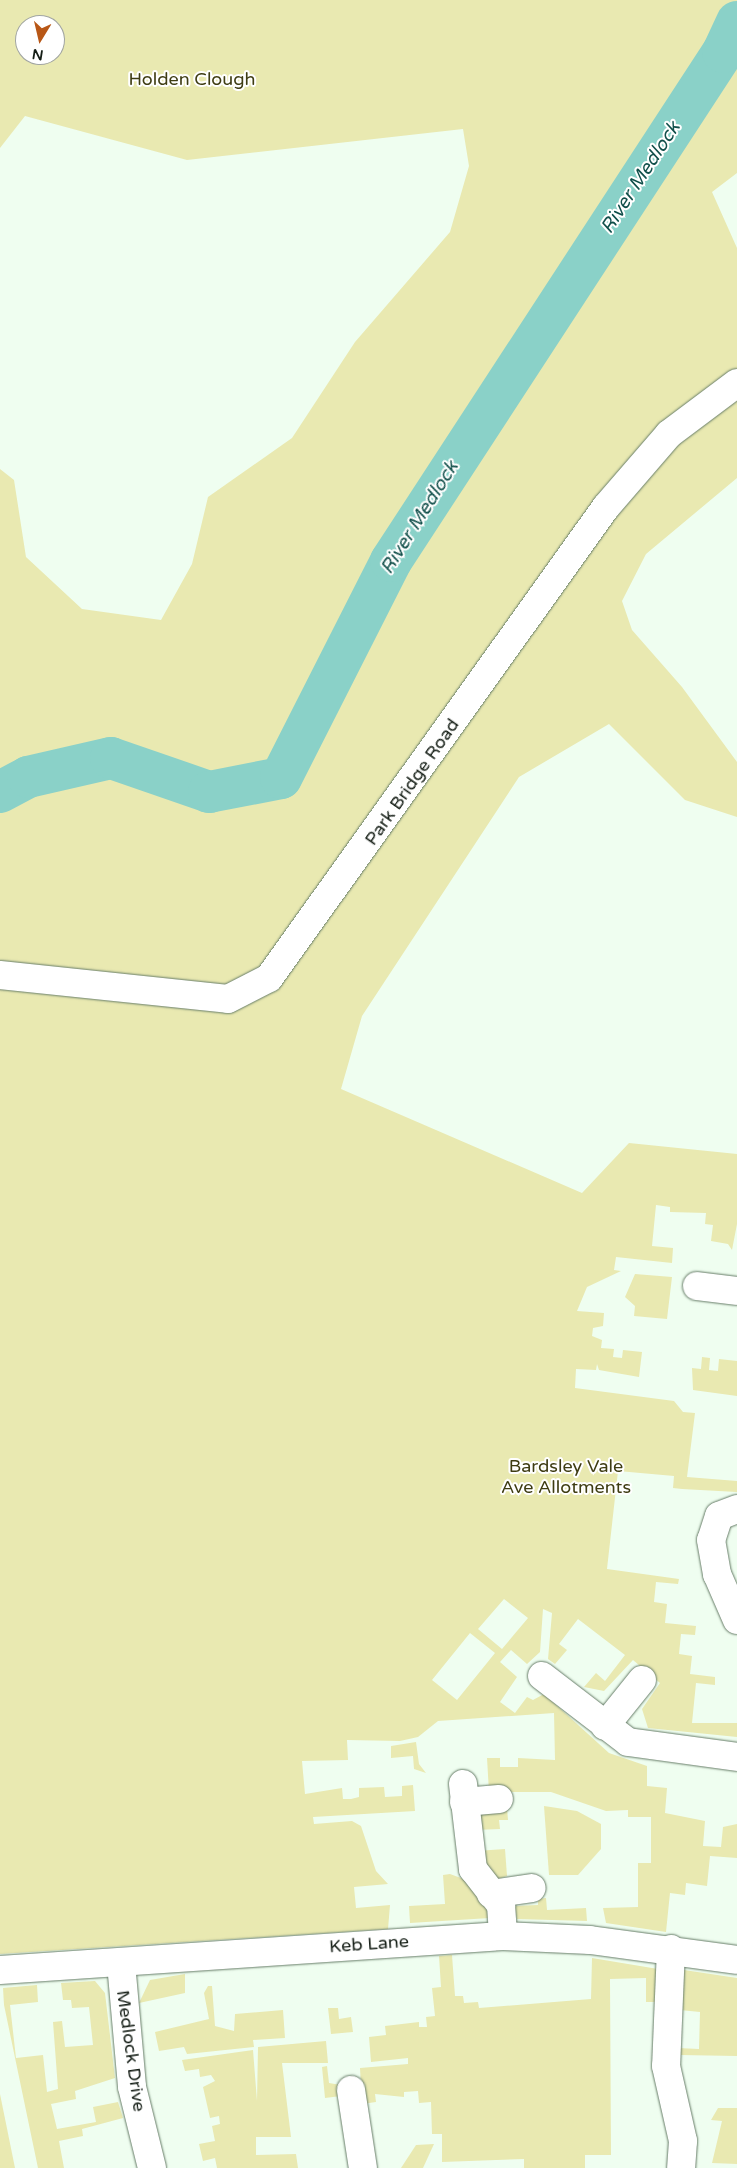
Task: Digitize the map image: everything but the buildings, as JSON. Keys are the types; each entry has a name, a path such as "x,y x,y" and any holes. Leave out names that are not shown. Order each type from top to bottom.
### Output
{"street":[{"name":"Park Bridge Road","path":"0,975 228,999 269,978 606,507 669,434 737,383"},
{"path":"696,1286 737,1291"},
{"path":"737,1509 719,1516 711,1540 717,1574 737,1620"},
{"path":"542,1676 605,1726 643,1747 737,1756"},
{"path":"605,1726 642,1680"},
{"path":"499,1799 464,1793 473,1869 501,1906 503,1936"},
{"path":"491,1894 532,1888"},
{"name":"Keb Lane","path":"0,1970 503,1936 671,1949 737,1960"},
{"path":"671,1949 666,2066 683,2141 681,2168"},
{"name":"Medlock Drive","path":"121,1963 132,2087 152,2168"},
{"path":"351,2090 346,2143 363,2168"}],"green space":[{"path":"0,0 737,0 737,173 712,192 737,248 737,478 646,554 622,601 632,630 682,687 737,762 737,817 685,800 609,724 519,777 362,1016 341,1089 582,1193 629,1143 737,1154 737,1224 732,1250 728,1244 711,1241 713,1225 705,1224 706,1213 670,1212 670,1207 656,1205 652,1246 673,1248 672,1263 616,1257 614,1270 621,1271 587,1287 577,1311 604,1313 603,1326 593,1328 592,1336 602,1340 601,1348 614,1349 613,1357 622,1358 623,1350 642,1352 639,1377 599,1370 597,1364 596,1370 576,1369 575,1388 674,1401 683,1412 695,1413 687,1477 737,1481 737,1492 682,1489 673,1488 674,1476 618,1471 607,1569 679,1579 678,1584 656,1582 654,1602 667,1604 665,1623 696,1626 695,1635 681,1634 679,1654 692,1656 690,1674 715,1677 715,1685 696,1683 692,1723 737,1723 737,1737 648,1728 642,1709 660,1683 633,1660 604,1691 584,1687 596,1673 605,1681 625,1655 578,1619 559,1644 567,1650 555,1664 548,1659 552,1613 543,1609 540,1652 527,1664 511,1650 500,1662 517,1677 500,1702 515,1713 527,1697 533,1700 544,1694 609,1753 647,1766 647,1786 667,1788 665,1813 705,1821 703,1846 721,1847 723,1827 737,1824 737,1858 710,1856 707,1886 686,1883 685,1895 670,1893 666,1932 606,1923 603,1908 638,1907 638,1863 651,1863 651,1817 628,1817 628,1810 606,1811 551,1792 489,1792 487,1758 500,1758 500,1767 518,1767 518,1758 555,1760 554,1713 438,1721 418,1737 400,1741 347,1740 348,1760 302,1761 305,1794 342,1788 343,1799 351,1799 359,1797 359,1788 384,1787 385,1797 402,1796 402,1786 413,1785 415,1811 313,1817 314,1824 352,1821 361,1826 376,1871 388,1884 354,1887 356,1908 390,1905 388,1929 0,1954 0,469 14,480 26,557 82,609 161,620 192,564 208,497 292,438 355,342 450,232 469,166 463,129 187,160 25,116 0,148","holes":["504,1599 528,1618 502,1649 478,1629","470,1633 495,1653 457,1700 432,1680"]},
{"path":"635,1274 672,1277 667,1319 634,1316 635,1306 625,1297"},
{"path":"702,1357 710,1358 709,1370 718,1371 719,1359 737,1361 737,1396 693,1390 692,1368 701,1369"},
{"path":"416,1742 419,1764 426,1773 414,1769 413,1756 391,1758 391,1746"},
{"path":"544,1806 577,1811 601,1824 601,1849 578,1875 549,1875"},
{"path":"507,1808 508,1820 499,1820 500,1829 475,1830 480,1812"},
{"path":"505,1849 507,1876 495,1880 476,1851"},
{"path":"450,1874 469,1881 488,1903 490,1918 410,1923 409,1906 445,1904 443,1875"},
{"path":"546,1898 547,1910 586,1908 587,1921 517,1919 514,1906 538,1905 538,1899"},
{"path":"452,1955 455,1996 463,1996 464,2003 478,2002 479,2008 591,1999 592,1958 658,1969 663,2002 646,2002 646,1978 610,1979 611,2155 585,2155 585,2168 524,2168 524,2159 442,2162 442,2134 432,2134 431,2102 419,2103 418,2091 404,2092 404,2097 375,2094 376,2102 362,2104 360,2068 408,2064 408,2058 371,2062 369,2037 386,2035 385,2026 419,2022 419,2027 427,2027 426,2017 435,2016 432,1988 441,1987 439,1956"},
{"path":"684,1970 737,1978 737,2056 680,2055 678,2048 699,2049 700,2012 680,2010 679,1975"},
{"path":"185,1974 185,1993 139,2003 150,1980"},
{"path":"95,1981 105,1993 115,2078 75,2091 76,2099 51,2104 57,2129 96,2122 93,2107 118,2102 123,2118 82,2129 83,2136 59,2141 64,2168 38,2168 4,2005 3,1988 37,1985 38,2002 10,2005 16,2058 43,2055 47,2092 58,2089 53,2022 62,2021 65,2047 93,2045 89,2007 72,2008 71,2000 63,2000 61,1983"},
{"path":"208,1986 212,1986 215,2026 234,2031 235,2014 283,2010 285,2038 253,2040 254,2047 187,2054 184,2047 159,2051 155,2032 209,2019 204,1993"},
{"path":"328,2008 338,2008 339,2019 351,2017 353,2032 331,2034"},
{"path":"326,2041 328,2063 282,2063 291,2137 256,2137 256,2155 296,2154 298,2168 217,2168 215,2158 203,2161 199,2144 215,2141 212,2126 220,2124 219,2116 210,2118 203,2087 215,2081 211,2075 200,2077 199,2069 185,2071 182,2060 253,2050 257,2101 258,2047"},
{"path":"327,2066 329,2083 341,2085 341,2096 325,2098 322,2067"},
{"path":"0,2094 15,2168 0,2168"},
{"path":"718,2108 737,2108 737,2164 712,2163 722,2121 711,2120"},
{"path":"434,2144 423,2168 401,2168 416,2145"}],"waterway":[{"name":"River Medlock","path":"0,792 28,777 111,758 209,792 281,778 391,561 723,52 737,22"}],"park label":[{"name":"Holden Clough","path":"192,79"},
{"name":"Bardsley Vale Ave Allotments","path":"566,1477"}]}
